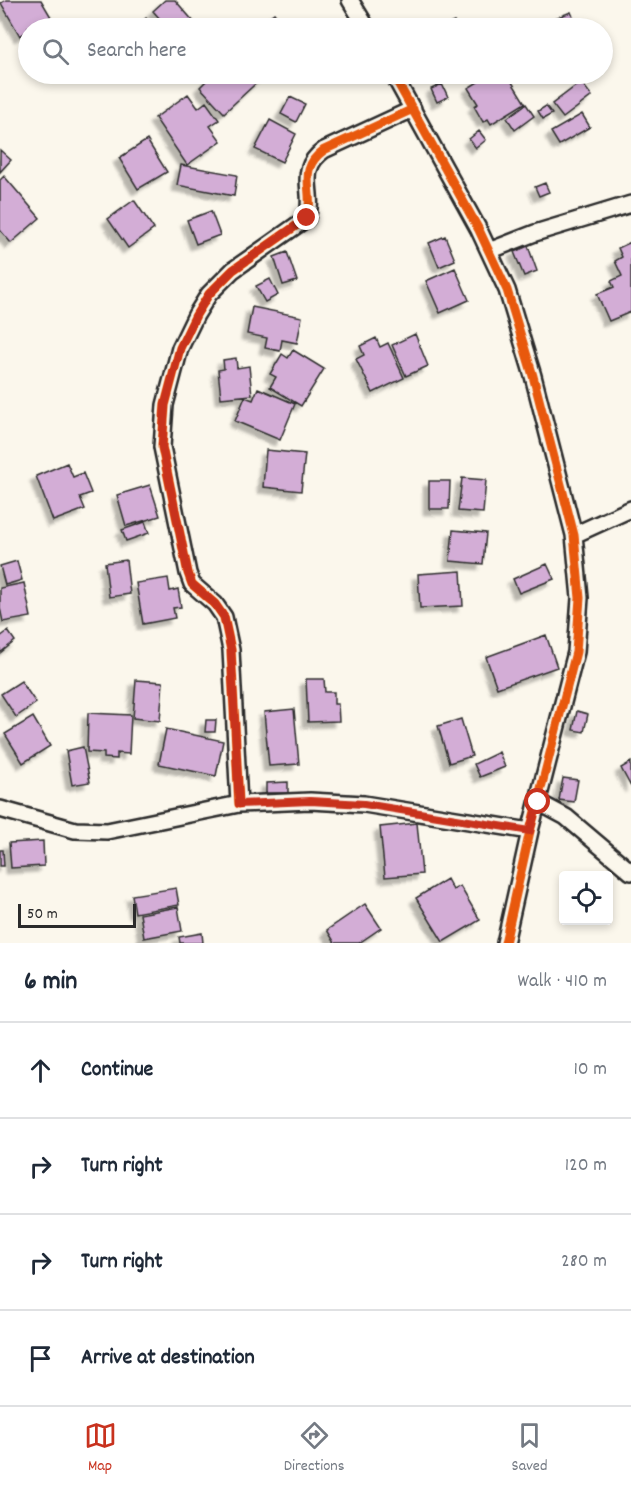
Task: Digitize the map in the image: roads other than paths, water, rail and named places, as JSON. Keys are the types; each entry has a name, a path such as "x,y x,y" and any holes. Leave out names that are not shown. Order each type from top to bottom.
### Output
{"street":[{"path":"350,0 361,18"},
{"path":"399,84 489,251 507,290 530,366 573,535 580,598 576,652 530,831 505,943"},
{"path":"239,804 231,650 224,617 215,604 192,584 188,573 162,447 165,405 180,348 209,294 233,270 307,218 310,208 306,184 310,164 317,154 413,109"},
{"path":"489,251 535,233 631,204"},
{"path":"573,535 631,509"},
{"path":"0,809 75,830 107,831 239,804 310,801 364,804 530,831"},
{"path":"538,802 566,817 631,872"}]}
